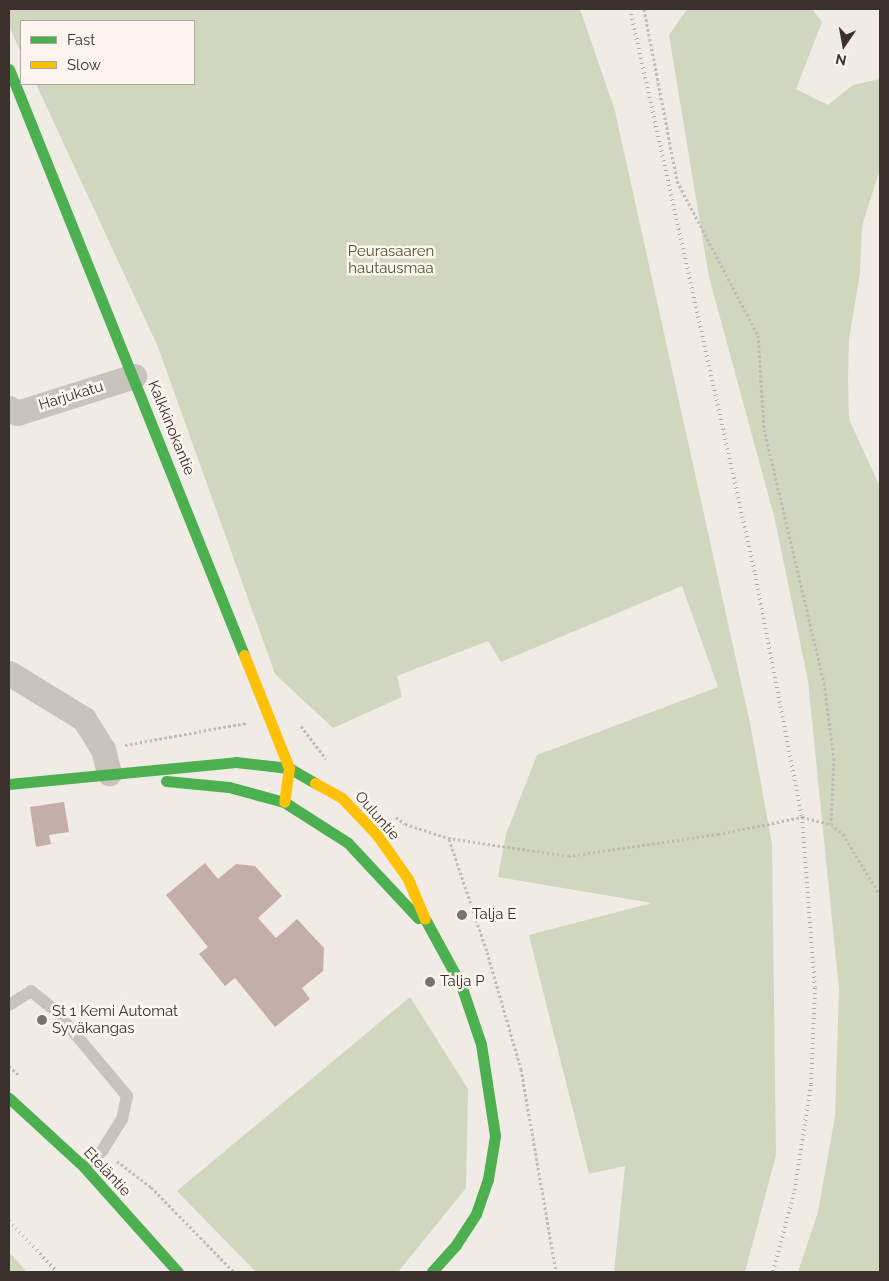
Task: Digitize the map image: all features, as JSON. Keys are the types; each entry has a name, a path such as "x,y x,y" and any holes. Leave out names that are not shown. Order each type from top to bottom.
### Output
{"main road":[{"name":"Kalkkinokantie","path":"9,68 134,376 289,768 284,802"},
{"name":"Ouluntie","path":"9,784 236,762 289,768 342,798 377,835 408,879 432,934 461,985 481,1044 495,1136 488,1179 476,1214 456,1246 432,1272"},
{"name":"Ouluntie","path":"108,773 229,787 284,802 348,843 432,934"},
{"name":"Eteläntie","path":"9,1098 84,1167 178,1272"}],"street":[{"name":"Harjukatu","path":"11,416 134,376"},
{"path":"9,674 84,719 104,749 108,773"}],"lane":[{"path":"9,1005 31,991 56,1010 126,1096 122,1119 103,1150 84,1167"}],"path":[{"path":"644,9 677,181 758,335 764,429 824,683 834,758 831,824"},
{"path":"104,749 252,722"},
{"path":"448,838 568,856 718,834 802,817 831,824 843,834 880,895"},
{"path":"9,1066 23,1079"},
{"path":"103,1150 152,1188 234,1272"}],"green space":[{"name":"Peurasaaren hautausmaa","path":"9,9 580,9 615,111 750,723 772,845 776,1155 745,1272 614,1272 625,1166 589,1174 529,935 652,903 498,877 506,834 537,755 718,687 682,586 501,662 488,641 397,676 402,697 333,728 275,674 158,347 36,85 195,85 195,20 20,20 20,51 9,26"},
{"path":"687,9 812,9 822,22 796,89 828,105 853,85 880,79 880,169 862,226 860,273 849,339 848,377 849,419 880,487 880,1272 798,1272 818,1212 835,1116 839,989 808,681 775,520 709,277 669,35"},
{"path":"410,997 468,1089 466,1188 398,1272 256,1272 177,1191"},
{"path":"9,1252 27,1272 9,1272"}],"building":[{"path":"64,802 69,832 49,835 51,844 36,847 30,807"},
{"path":"205,863 218,879 236,864 255,866 282,896 258,918 276,938 297,919 324,948 323,971 302,988 310,999 275,1027 235,978 225,986 199,954 208,947 166,895"}],"railway":[{"path":"630,9 755,574 802,817 815,988 811,1085 794,1193 773,1272"},
{"path":"9,1221 57,1272"}],"traffic: fast":[{"path":"9,69 244,655"},
{"path":"9,784 236,762 289,768 315,783"},
{"path":"166,781 229,787 284,802 348,843 418,918"},
{"path":"425,919 461,985 481,1044 495,1136 488,1179 476,1214 456,1245 432,1272"},
{"path":"9,1098 84,1167 178,1272"}],"traffic: slow":[{"path":"244,655 289,768 284,802"},
{"path":"315,783 342,798 377,835 408,879 425,919"}],"place":[{"name":"Talja E","path":"462,915"},
{"name":"Talja P","path":"430,982"},
{"name":"St 1 Kemi Automat Syväkangas","path":"42,1020"}]}
